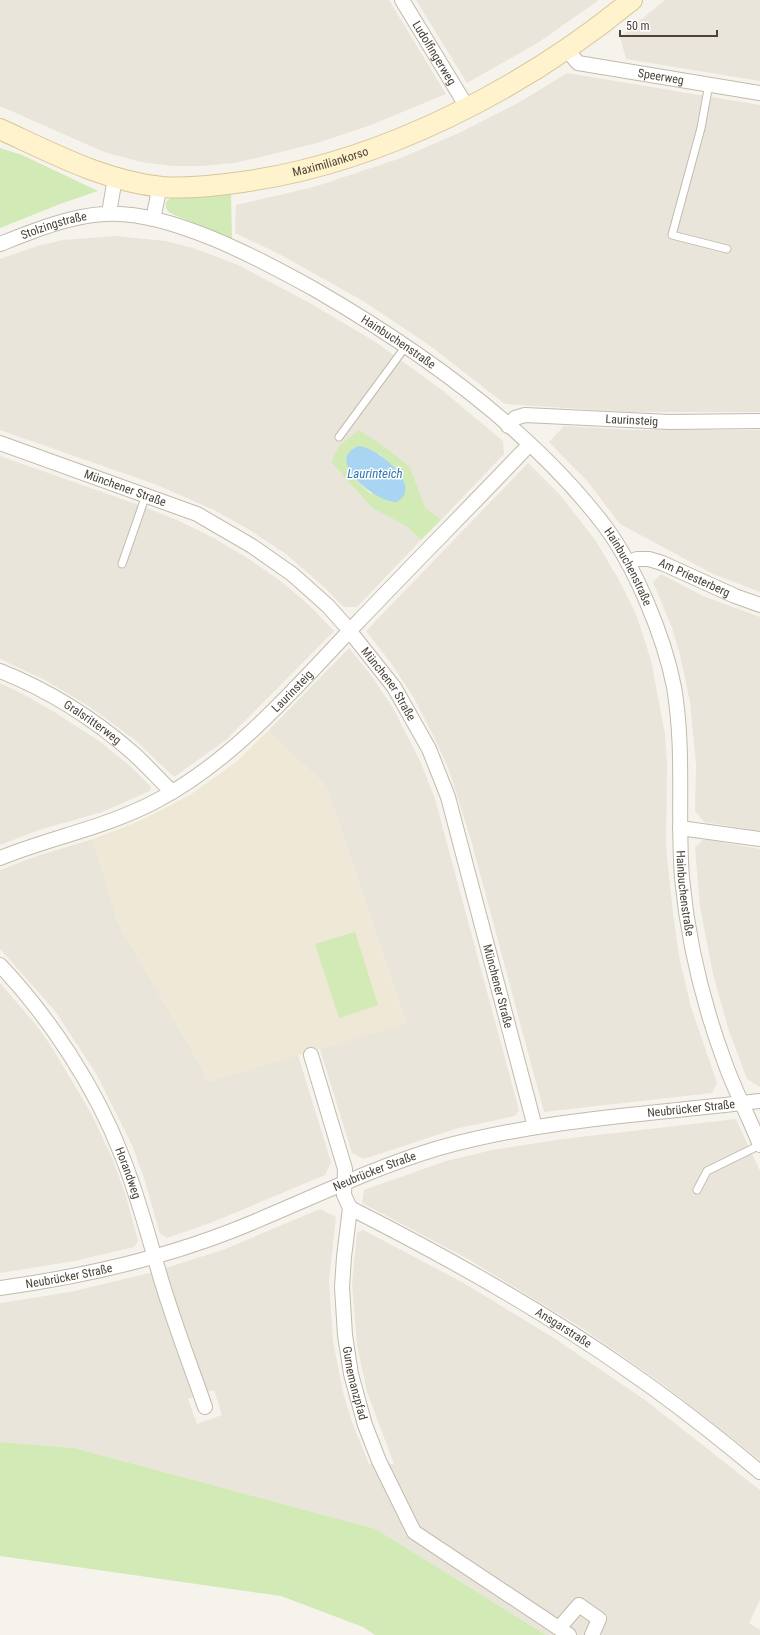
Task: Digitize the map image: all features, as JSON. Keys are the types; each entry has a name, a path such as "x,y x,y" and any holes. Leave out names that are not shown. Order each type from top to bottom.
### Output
{"street":[{"name":"Ludolfingerweg","path":"402,0 467,107"},
{"name":"Maximiliankorso","path":"0,129 115,178 160,186 199,187 265,179 363,153 404,137 467,107 540,67 567,50 632,0"},
{"name":"Speerweg","path":"567,50 578,63 760,93"},
{"path":"108,213 115,178"},
{"path":"146,218 160,186"},
{"name":"Stolzingstraße","path":"0,244 58,223 108,213 146,218"},
{"name":"Hainbuchenstraße","path":"146,218 214,240 263,262 359,316 406,346 458,385 508,426 556,470 599,519 628,563 650,613 673,682 679,719 681,747 680,828 682,879 696,963 711,1021 725,1064 760,1145"},
{"name":"Laurinsteig","path":"508,426 515,418 525,415 669,422 760,421"},
{"name":"Münchener Straße","path":"0,443 197,514 252,546 292,574 328,606 350,630 394,687 429,749 448,796 535,1127"},
{"name":"Laurinsteig","path":"0,858 28,846 110,822 172,792 214,764 241,740 350,630 529,445"},
{"name":"Am Priesterberg","path":"628,563 637,558 649,559 662,563 735,596 760,605"},
{"name":"Gralsritterweg","path":"0,671 47,694 111,736 134,754 172,792"},
{"path":"680,828 760,839"},
{"name":"Horandweg","path":"0,965 24,992 57,1035 96,1098 122,1154 140,1205 155,1257 205,1407"},
{"name":"Gurnemanzpfad","path":"311,1055 344,1169 344,1195 350,1208 342,1287 344,1335 351,1374 365,1425 379,1461 414,1532 564,1632 579,1605 599,1619 592,1635"},
{"name":"Neubrücker Straße","path":"0,1288 68,1278 155,1257 234,1230 344,1182 386,1166 439,1148 487,1136 535,1127 760,1101"},
{"name":"Ansgarstraße","path":"350,1208 469,1270 568,1331 631,1372 714,1434 760,1472"}],"lane":[{"path":"709,84 701,128 672,234 727,249"},
{"path":"339,437 406,346"},
{"path":"122,564 146,495"},
{"path":"697,1190 707,1171 760,1145"}],"shaded area":[{"path":"0,0 389,0 446,94 371,125 317,143 234,163 201,166 172,166 141,162 104,152 0,106"},
{"path":"416,0 599,0 539,42 467,83"},
{"path":"665,0 760,0 760,81 626,59 620,37"},
{"path":"567,73 760,105 760,412 629,412 505,404 429,345 363,301 281,255 235,233 236,205 314,187 401,158 459,133 520,102"},
{"path":"115,236 166,241 193,248 238,265 308,302 374,341 442,390 503,441 504,454 441,520 425,507 410,467 331,462 372,508 406,526 421,540 357,607 344,607 325,588 286,554 248,529 214,510 157,485 0,430 0,259 37,246 63,240"},
{"path":"564,426 635,430 760,430 760,592 713,574 620,524 588,482 549,442"},
{"path":"0,456 139,505 177,520 214,538 249,559 282,582 310,606 334,631 226,740 174,777 135,740 90,707 45,680 0,659"},
{"path":"528,463 560,495 596,541 619,580 636,614 651,660 665,734 667,764 666,846 673,914 680,961 691,1007 717,1083 712,1093 544,1112 471,840 449,770 414,698 391,663 366,631"},
{"path":"661,574 703,596 760,617 760,831 704,822 695,811 696,764 690,702 680,655 672,628 653,582"},
{"path":"349,648 371,675 393,708 421,763 435,799 519,1110 515,1116 455,1129 364,1159 352,1153 320,1049 406,1023 326,786 268,731"},
{"path":"0,683 56,713 99,741 130,766 151,787 150,791 102,812 39,830 0,845"},
{"path":"268,731 326,786 406,1024 207,1082 201,1066 118,923 93,839 142,820 190,795 235,763"},
{"path":"93,839 118,923 201,1066 207,1082 298,1055 331,1162 325,1175 213,1222 167,1238 160,1234 145,1181 132,1145 97,1075 55,1011 0,949 0,870 37,856"},
{"path":"704,839 760,849 760,1087 747,1079 728,1028 713,974 700,907 695,847"},
{"path":"0,983 37,1026 53,1049 92,1115 113,1160 126,1196 138,1241 134,1247 75,1261 0,1273"},
{"path":"736,1119 760,1171 760,1460 660,1382 582,1328 468,1259 362,1203 364,1190 446,1161 492,1150 563,1139"},
{"path":"320,1209 336,1217 329,1281 333,1341 343,1392 352,1422 369,1464 394,1464 367,1392 357,1345 352,1284 357,1233 363,1230 462,1282 557,1340 645,1400 760,1490 760,1600 749,1623 760,1630 760,1635 546,1635 376,1529 74,1448 0,1442 0,1303 70,1292 154,1272 196,1396 188,1399 197,1424 222,1415 214,1390 205,1393 163,1269 225,1249"}],"green space":[{"path":"0,148 22,155 98,191 60,204 0,228"},
{"path":"231,193 232,239 172,214 168,212 166,207 166,202 172,197"},
{"path":"359,430 386,448 410,467 425,507 441,520 421,540 406,526 372,508 331,462 339,446","holes":["379,453 399,475 371,494 350,472"]},
{"path":"355,932 378,1005 339,1018 315,944"},
{"path":"0,1442 74,1448 376,1529 546,1635 375,1635 363,1627 281,1596 0,1556"}],"water":[{"name":"Laurinteich","path":"359,446 366,448 382,457 398,472 406,488 402,498 397,502 387,500 365,488 349,469 347,460 349,452"}]}
